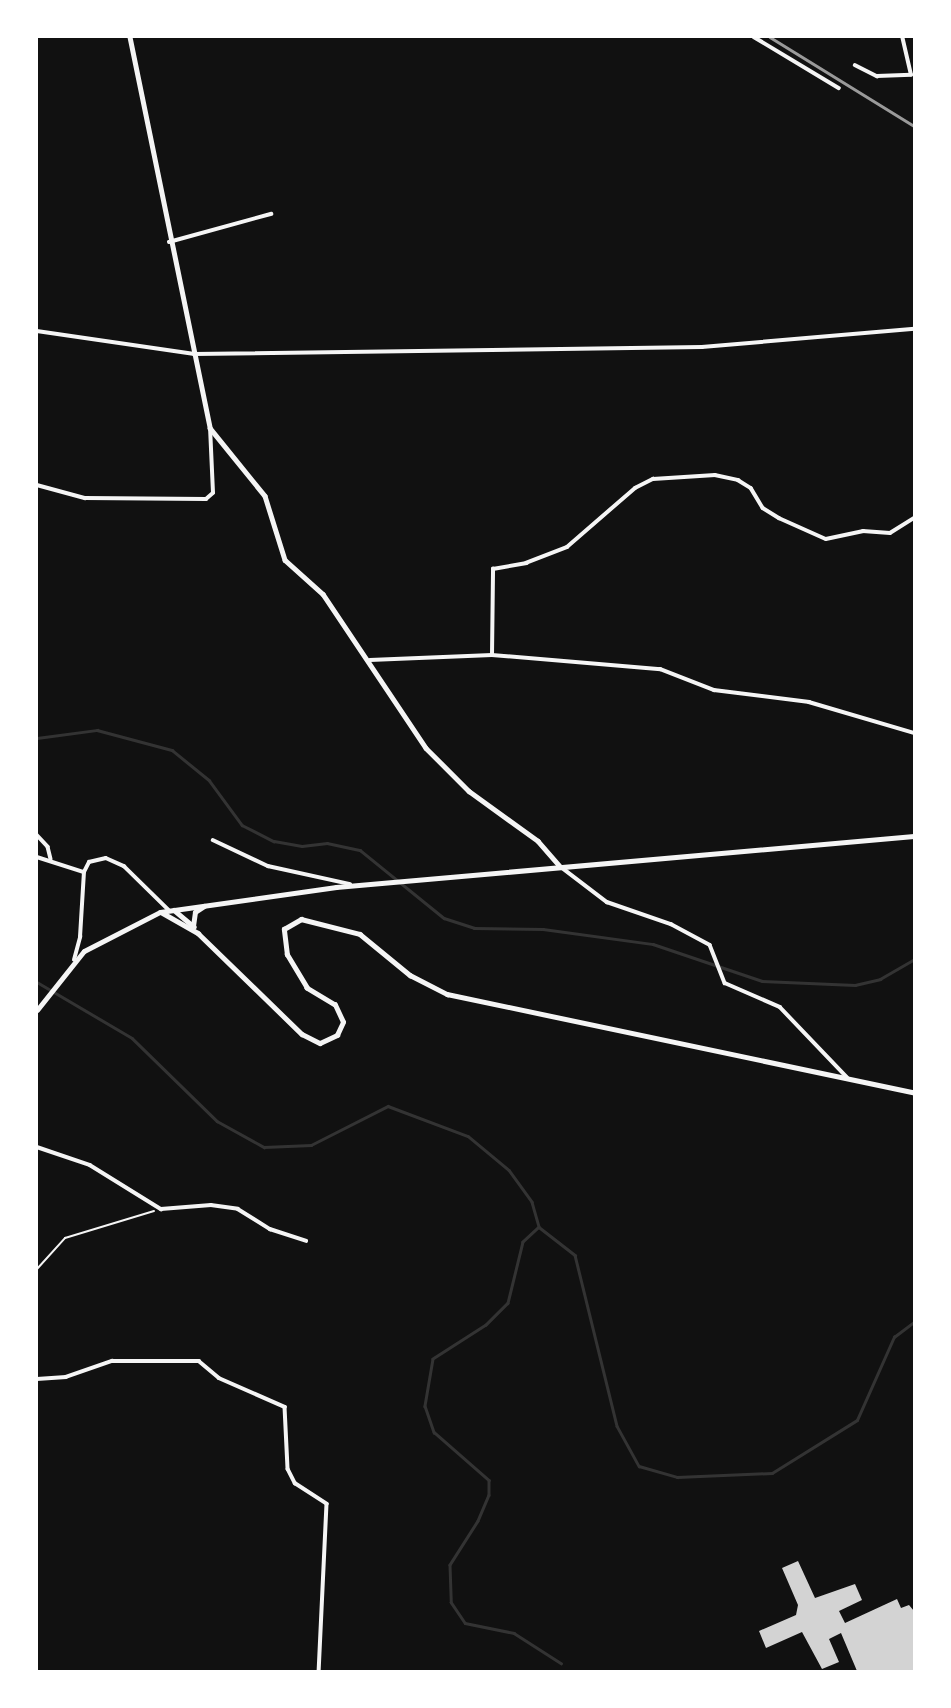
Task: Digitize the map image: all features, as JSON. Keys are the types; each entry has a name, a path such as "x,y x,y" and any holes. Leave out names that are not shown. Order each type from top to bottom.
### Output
{"main road":[{"path":"37,1010 74,960 118,930 160,912 421,879 914,836"},
{"path":"193,926 195,912 207,904"}],"street":[{"path":"37,485 85,498 206,499 213,493 209,428 169,242 130,37"},
{"path":"754,37 839,88"},
{"path":"855,65 877,76 911,75 902,37"},
{"path":"169,242 271,214"},
{"path":"37,331 194,354 702,347 914,329"},
{"path":"209,428 265,496 285,561 323,594 433,757 469,791 538,841 560,866 607,902 671,924 710,945 724,983 780,1007 847,1077"},
{"path":"492,655 493,569 526,563 567,547 635,488 653,480 715,475 738,480 751,488 763,508 779,519 826,539 863,531 890,533 914,518"},
{"path":"370,660 492,655 669,670 715,690 809,702 914,733"},
{"path":"37,835 48,846 51,859"},
{"path":"213,840 268,866 355,886"},
{"path":"37,857 51,859 84,872"},
{"path":"74,960 80,937 84,872 95,859 114,860 193,926 203,939 302,1034 320,1042 337,1035 343,1022 335,1005 307,988 287,956 284,929 301,919 359,934 410,975 447,995 914,1092"},
{"path":"160,912 203,939"},
{"path":"37,1147 90,1165 161,1209 211,1205 237,1209 270,1229 306,1241"},
{"path":"37,1379 66,1377 112,1361 199,1361 219,1378 285,1407 288,1469 295,1483 327,1504 319,1671"}],"path":[{"path":"37,1269 65,1238 161,1209"}],"building":[{"path":"798,1561 815,1598 855,1584 862,1600 839,1611 845,1623 897,1599 901,1608 909,1605 914,1611 914,1671 857,1671 841,1633 829,1639 839,1662 822,1669 802,1632 766,1648 759,1631 796,1615 798,1605 782,1568"}],"waterway":[{"path":"37,738 97,730 172,750 209,780 242,825 274,841 302,846 327,843 360,850 444,918 474,928 543,929 653,944 762,981 855,985 880,979 914,959"},
{"path":"37,982 132,1038 217,1121 264,1147 311,1145 388,1106 468,1136 509,1170 532,1202 539,1227 575,1255 617,1426 639,1466 677,1477 772,1473 857,1420 894,1337 914,1322"},
{"path":"539,1227 523,1242 508,1303 486,1325 433,1359 425,1406 434,1432 489,1480 489,1495 478,1521 450,1565 451,1602 465,1623 514,1633 561,1663"}],"railway":[{"path":"770,37 914,126"}]}
